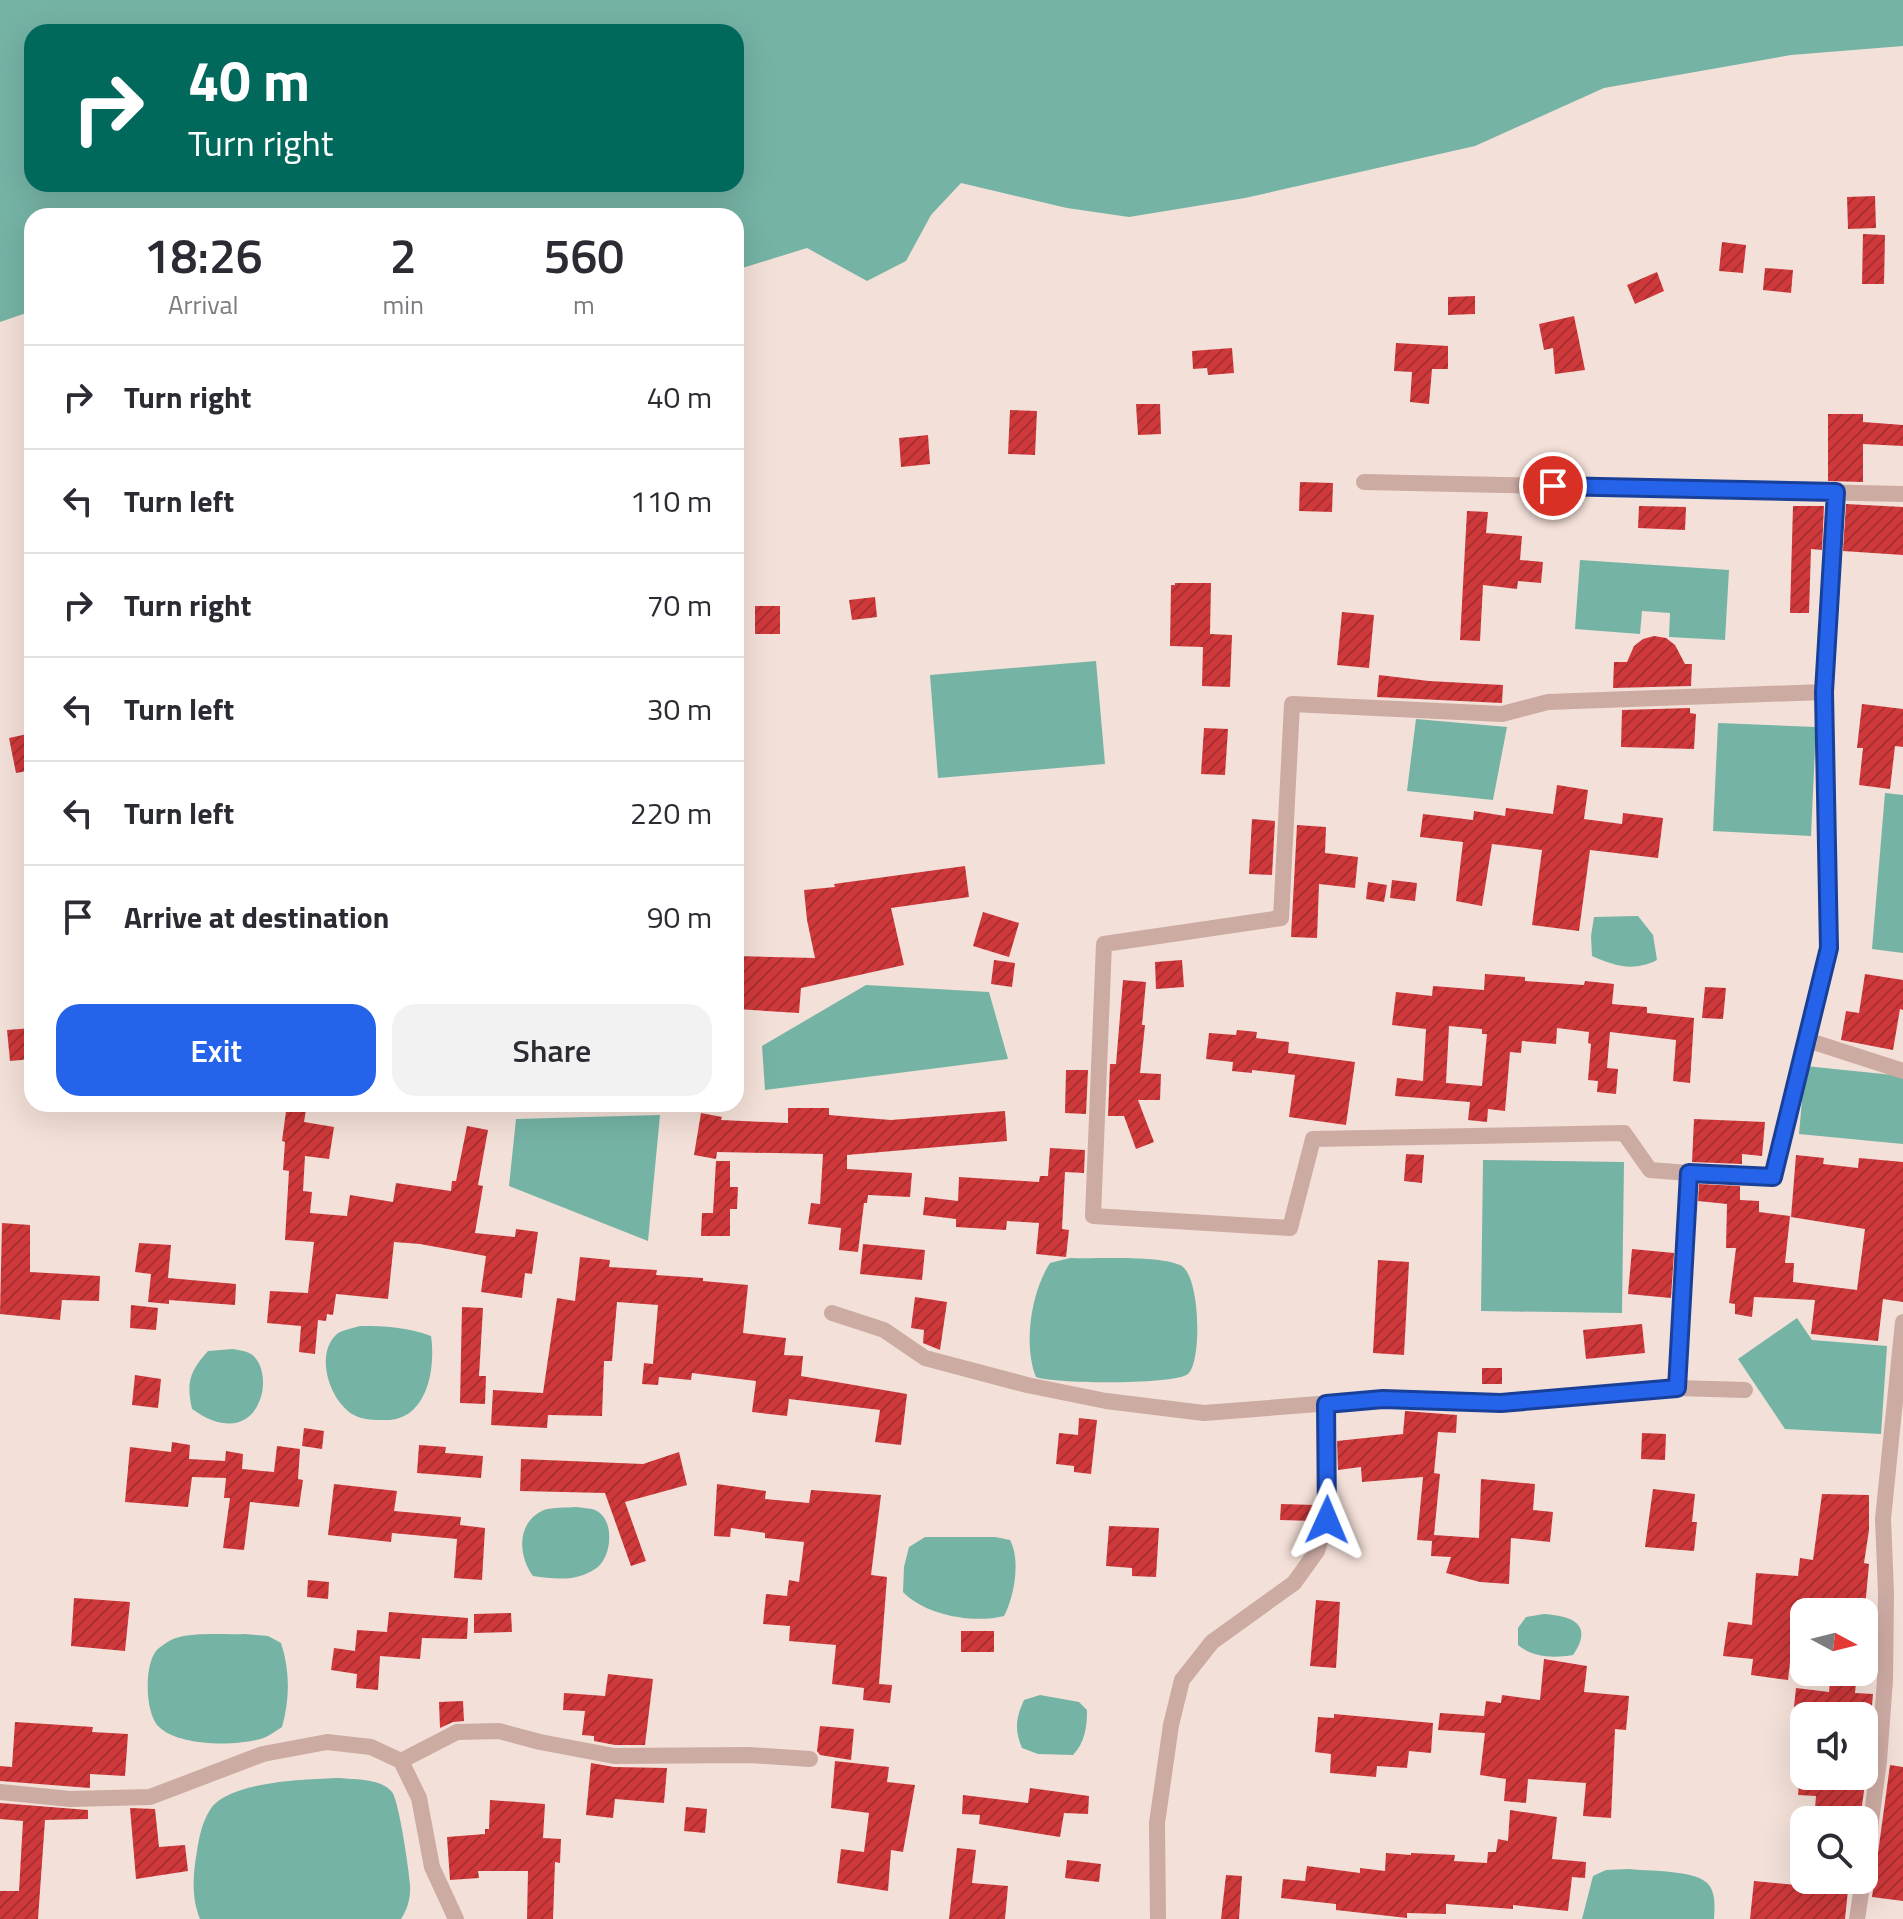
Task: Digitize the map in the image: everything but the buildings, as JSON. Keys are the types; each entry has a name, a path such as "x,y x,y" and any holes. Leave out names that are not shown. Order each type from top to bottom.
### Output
{"street":[{"path":"1364,482 1903,494"},
{"path":"1824,692 1548,702 1502,714 1292,704 1281,918 1104,944 1093,1216 1290,1228 1313,1139 1624,1133 1650,1170 1773,1177 1829,948 1824,692 1836,492"},
{"path":"1807,1040 1903,1071"},
{"path":"1677,1388 1689,1173"},
{"path":"832,1313 884,1330 925,1358 1027,1385 1106,1401 1204,1413 1383,1399 1501,1403 1677,1388 1745,1390"},
{"path":"1873,1806 1885,1680 1883,1519 1903,1322"},
{"path":"1158,1919 1157,1823 1171,1725 1182,1680 1212,1642 1294,1583 1317,1551 1327,1520 1326,1404"},
{"path":"401,1761 457,1732 499,1731 614,1756 749,1755 810,1759"},
{"path":"0,1792 70,1799 150,1797 263,1754 327,1742 371,1747 401,1761 419,1798 432,1867 456,1919"},
{"path":"1857,1919 1861,1894"}],"water":[{"path":"0,0 1903,0 1903,46 1791,55 1604,88 1475,146 1245,198 1129,217 1067,208 961,183 931,215 906,261 867,281 807,248 744,268 744,208 24,208 24,314 0,322"},
{"path":"1580,560 1729,570 1725,640 1669,637 1670,613 1642,611 1640,634 1575,629"},
{"path":"1096,661 1105,764 938,778 930,675"},
{"path":"1416,719 1507,727 1493,800 1407,791"},
{"path":"1718,723 1816,727 1811,836 1713,831"},
{"path":"1885,793 1903,795 1903,953 1872,949"},
{"path":"1638,916 1653,935 1657,960 1640,966 1624,966 1592,956 1594,917"},
{"path":"866,985 989,992 1008,1059 765,1090 762,1046"},
{"path":"1805,1066 1903,1076 1903,1144 1799,1134"},
{"path":"660,1115 648,1241 509,1186 516,1119"},
{"path":"1483,1160 1624,1162 1622,1313 1481,1311"},
{"path":"1070,1258 1126,1258 1180,1265 1192,1284 1197,1319 1196,1354 1188,1374 1161,1380 1114,1382 1036,1377 1030,1335 1038,1289 1050,1263"},
{"path":"1797,1318 1812,1340 1887,1346 1881,1434 1785,1429 1738,1359"},
{"path":"360,1326 396,1328 431,1336 432,1363 426,1391 410,1412 399,1418 376,1420 357,1417 345,1409 332,1389 326,1365 330,1343 337,1334"},
{"path":"233,1349 251,1354 259,1364 263,1377 262,1392 257,1406 248,1417 234,1423 215,1421 192,1409 189,1391 191,1377 208,1351"},
{"path":"576,1507 595,1510 606,1522 608,1548 601,1564 573,1578 533,1576 524,1559 522,1540 528,1523 544,1510"},
{"path":"925,1537 995,1537 1010,1540 1015,1558 1015,1579 1004,1616 978,1619 950,1616 924,1607 903,1592 909,1547"},
{"path":"1544,1614 1563,1617 1577,1624 1581,1636 1573,1655 1544,1656 1518,1645 1518,1628 1526,1617"},
{"path":"184,1636 268,1636 281,1643 288,1685 282,1727 266,1737 227,1744 195,1742 169,1734 159,1727 151,1712 148,1690 149,1667 158,1649"},
{"path":"1040,1695 1079,1702 1087,1710 1084,1734 1073,1755 1038,1754 1022,1748 1017,1729 1019,1712 1024,1700"},
{"path":"340,1778 381,1784 395,1798 410,1884 406,1911 401,1919 200,1919 194,1885 198,1846 207,1815 219,1800 251,1787"},
{"path":"1606,1870 1680,1873 1706,1882 1712,1889 1714,1919 1582,1919 1593,1876"}],"route":[{"path":"1327,1520 1326,1404 1383,1399 1501,1403 1677,1388 1689,1173 1773,1177 1829,948 1824,692 1836,492 1553,486"}]}
